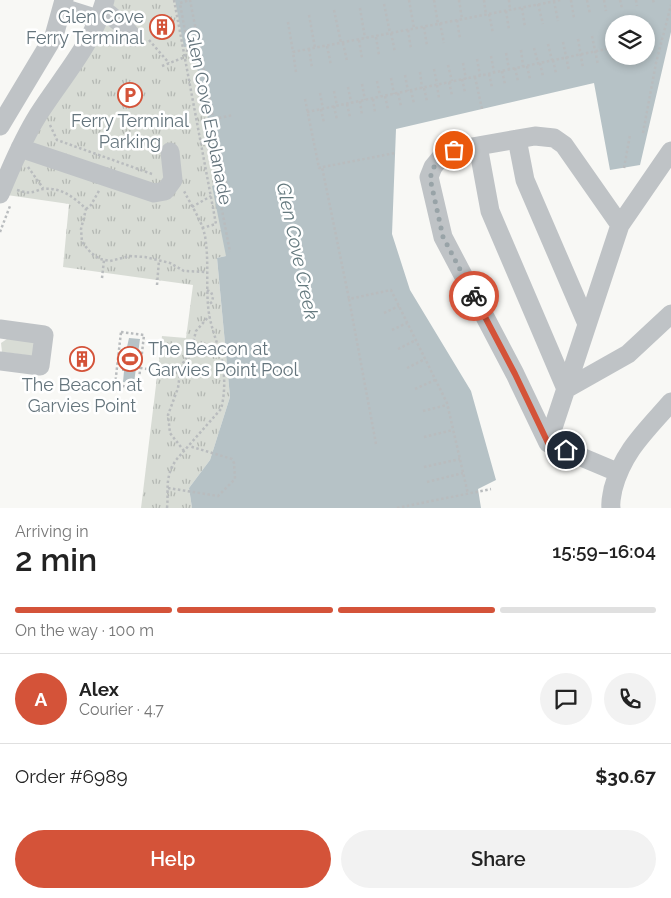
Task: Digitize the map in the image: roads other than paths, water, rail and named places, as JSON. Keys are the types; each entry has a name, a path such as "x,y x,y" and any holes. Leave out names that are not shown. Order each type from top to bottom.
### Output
{"street":[{"path":"134,38 102,10 63,4 54,36 2,122 25,148 146,192 157,193 166,191 173,180 170,152"},
{"path":"7,196 39,114 87,42 102,10"},
{"path":"617,472 548,443 515,374 443,237 430,178 434,167 442,156 454,150 517,139 544,136 554,138 564,145 620,225"},
{"path":"517,139 525,180 587,324"},
{"path":"478,146 490,211 566,389"},
{"path":"548,443 620,225 671,151"},
{"path":"566,389 628,354 671,314"},
{"path":"0,329 44,334 40,366 0,361"},
{"path":"611,508 610,502 617,472 627,454 671,402"}],"water":[{"name":"Glen Cove Creek","path":"175,0 671,0 671,32 640,165 610,170 594,83 396,129 392,234 410,290 471,391 496,480 478,489 481,508 192,508 189,488 210,460 230,397 217,258 226,256 212,186 221,183 193,46 184,47"},
{"name":"The Beacon at Garvies Point Pool","path":"129,338 140,339 134,383 123,382 124,347 127,347"}],"place":[{"name":"Glen Cove Ferry Terminal","path":"162,27"},
{"name":"Ferry Terminal Parking","path":"130,95"},
{"name":"The Beacon at Garvies Point","path":"82,359"},
{"name":"The Beacon at Garvies Point Pool","path":"130,359"}]}
